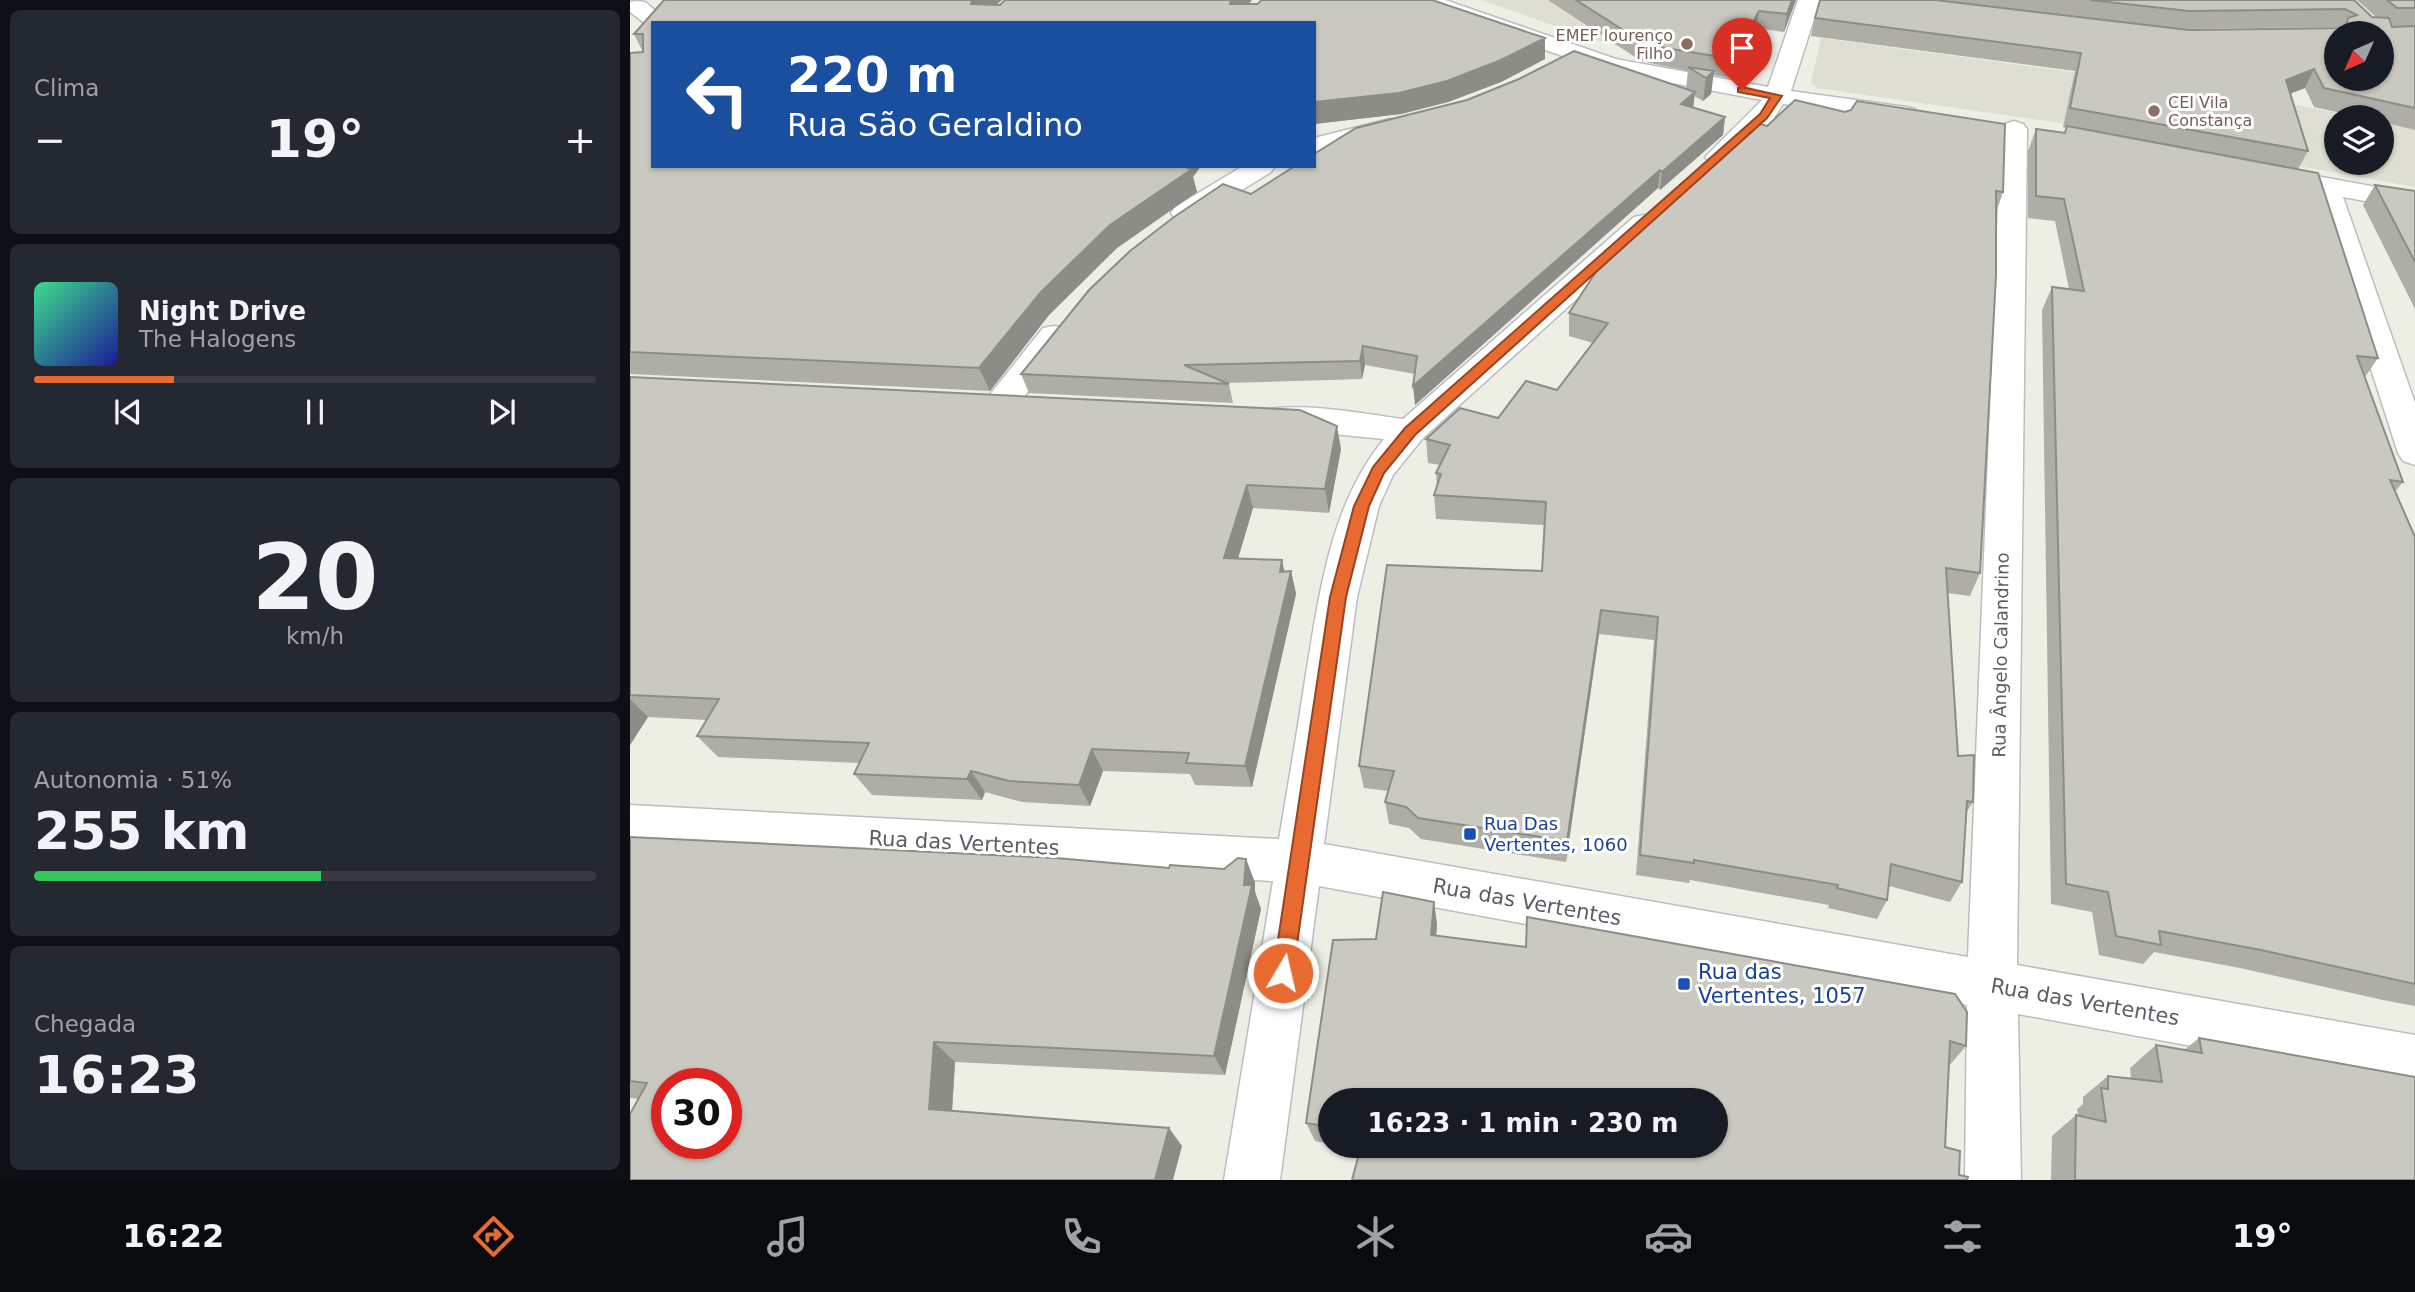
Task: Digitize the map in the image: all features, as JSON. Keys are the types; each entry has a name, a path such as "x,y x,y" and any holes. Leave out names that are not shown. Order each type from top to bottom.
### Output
{"street":[{"path":"1424,0 1577,54 1662,76 1777,96 1935,118"},
{"path":"1252,1180 1338,597 1361,506 1378,470 1410,431 1763,116 1777,96 1809,0"},
{"path":"636,7 656,21"},
{"path":"1555,67 1577,54"},
{"path":"1316,146 1410,123"},
{"name":"Rua Ângelo Calandrino","path":"1993,1180 1992,986 2015,130"},
{"path":"1164,228 1192,207 1259,168"},
{"path":"2247,172 2415,202"},
{"path":"2326,186 2415,453"},
{"path":"1041,407 986,405 1072,314"},
{"path":"1245,417 1327,421 1410,431"},
{"name":"Rua das Vertentes","path":"630,825 1299,861 2415,1061"}],"shaded area":[{"name":"EMEF lourenço Filho","path":"1481,0 1642,0 1682,24 1769,37 1759,73 1756,75 1654,57"},
{"name":"CEI Vila Constança","path":"1821,38 2251,96 2324,110 2324,171 2060,123 1817,88 1811,83"},
{"name":"CEI Vila Constança","path":"2394,125 2415,130 2415,187 2348,175 2394,175"}],"building":[{"path":"664,0 972,0 971,4 1000,5 1005,0 1231,0 1230,4 1258,4 1261,0 1432,0 1545,38 1501,60 1447,81 1399,93 1316,102 1316,21 651,21 651,168 1192,169 1110,225 1041,292 979,368 630,352 630,53 643,52 643,34 634,34"},
{"path":"1576,0 1792,0 1787,14 1759,11 1733,59 1642,42"},
{"path":"1820,0 1935,0 2189,30 2324,28 2324,88 2314,69 2286,80 2308,151 2070,108 2081,53 1815,18"},
{"path":"2090,0 2354,0 2372,17 2389,18 2390,21 2347,21 2348,18 2357,15 2345,9 2189,11"},
{"path":"2387,0 2415,0 2415,8 2397,8"},
{"path":"2415,26 2415,108 2338,91 2394,91 2394,27"},
{"path":"1574,51 1695,92 1681,104 1725,117 1662,172 1660,170 1413,386 1417,356 1363,346 1360,361 1184,365 1229,384 1021,374 1089,290 1130,251 1223,184 1251,194 1292,168 1316,168 1316,153 1356,128 1467,100 1519,79"},
{"path":"1688,67 1714,71 1706,78"},
{"path":"1795,100 1845,112 1851,110 1857,101 2005,124 2003,192 1996,191 1996,275 1980,573 1946,568 1958,756 1974,755 1973,802 1967,801 1962,882 1891,864 1887,900 1837,888 1838,885 1694,860 1694,863 1640,855 1658,617 1601,610 1567,841 1418,818 1406,807 1385,802 1394,771 1359,766 1387,565 1542,571 1546,502 1434,495 1441,474 1436,473 1450,445 1426,439 1460,408 1498,418 1526,381 1557,390 1608,323 1569,313 1611,249 1754,122 1767,126"},
{"path":"2067,126 2318,173 2378,358 2357,356 2403,482 2390,480 2415,537 2415,984 2159,931 2161,945 2116,936 2108,892 2066,884 2052,287 2084,291 2064,199 2036,196 2036,129 2065,133"},
{"path":"2375,185 2415,191 2415,262"},
{"path":"630,377 1300,410 1337,426 1325,489 1247,485 1224,558 1282,560 1280,572 1291,571 1245,766 1186,763 1189,753 1092,749 1079,785 1009,781 971,771 967,779 854,774 869,743 697,736 719,699 630,695"},
{"path":"630,837 1056,858 1169,868 1170,865 1224,869 1238,858 1246,859 1244,885 1252,885 1214,1056 934,1042 929,1109 1169,1128 1155,1180 630,1180 630,1114 647,1083 630,1081"},
{"path":"1383,892 1434,902 1431,935 1526,947 1527,917 1955,994 1967,1012 1966,1046 1950,1041 1945,1147 1960,1151 1959,1175 1968,1177 1967,1180 1352,1180 1358,1158 1728,1158 1728,1088 1318,1088 1318,1125 1306,1123 1333,940 1376,939"},
{"path":"2199,1038 2415,1077 2415,1180 2075,1180 2076,1115 2106,1122 2101,1088 2108,1089 2108,1076 2162,1082 2156,1045 2202,1053"}],"place":[{"name":"EMEF lourenço Filho","path":"1687,44"},
{"name":"CEI Vila Constança","path":"2154,111"},
{"name":"Rua Das Vertentes, 1060","path":"1470,834"},
{"name":"Rua das Vertentes, 1057","path":"1684,984"}],"route":[{"path":"1283,973 1338,597 1361,506 1378,470 1410,431 1763,116 1777,96 1742,90"}]}
